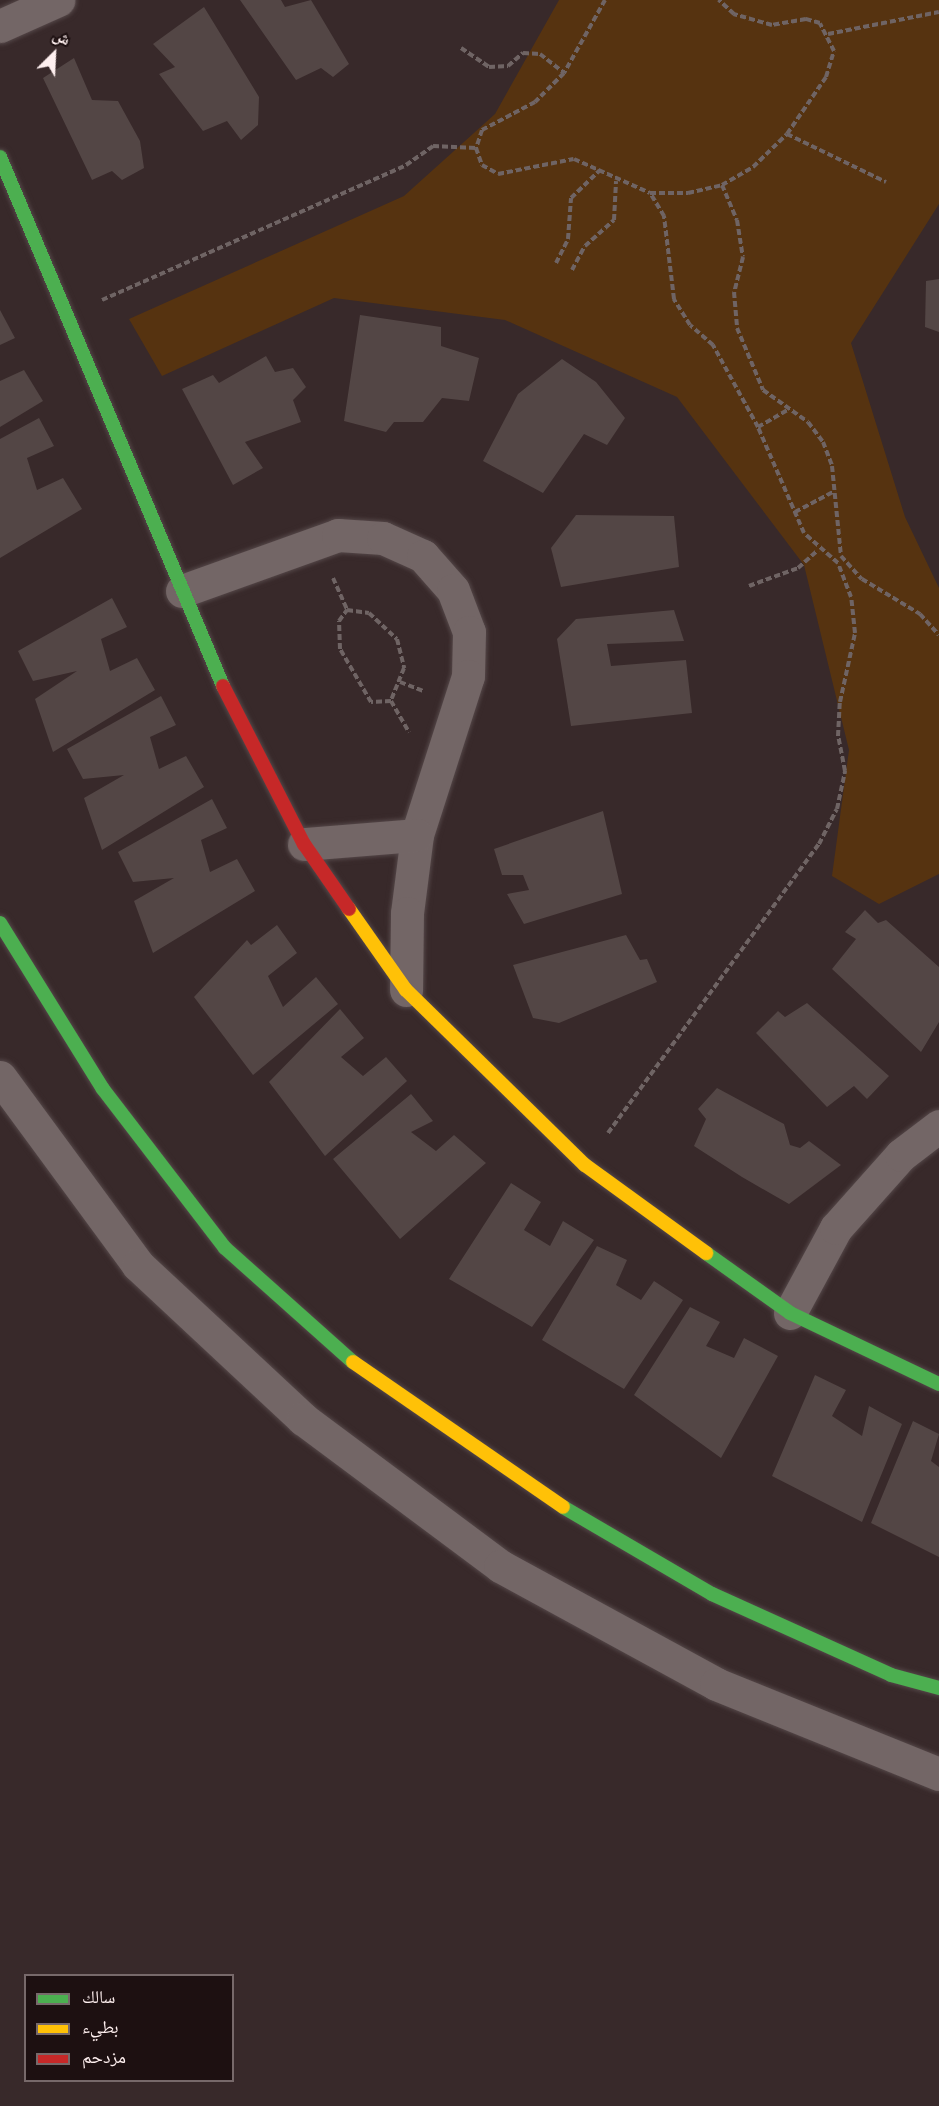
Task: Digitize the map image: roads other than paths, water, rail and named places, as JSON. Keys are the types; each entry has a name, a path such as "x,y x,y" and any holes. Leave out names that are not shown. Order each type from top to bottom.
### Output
{"street":[{"path":"0,26 58,0"},
{"path":"0,157 220,682 304,844 406,990 585,1165 790,1313 939,1384"},
{"path":"182,591 338,535 383,538 423,556 453,590 468,643 468,676 417,835 407,912 406,990"},
{"path":"304,844 417,835"},
{"path":"0,923 103,1089 225,1248 374,1380 540,1492 712,1594 891,1675 939,1688"},
{"path":"0,1077 138,1265 303,1419 481,1552 716,1684 939,1774"},
{"path":"790,1313 836,1228 901,1155 939,1126"}]}
